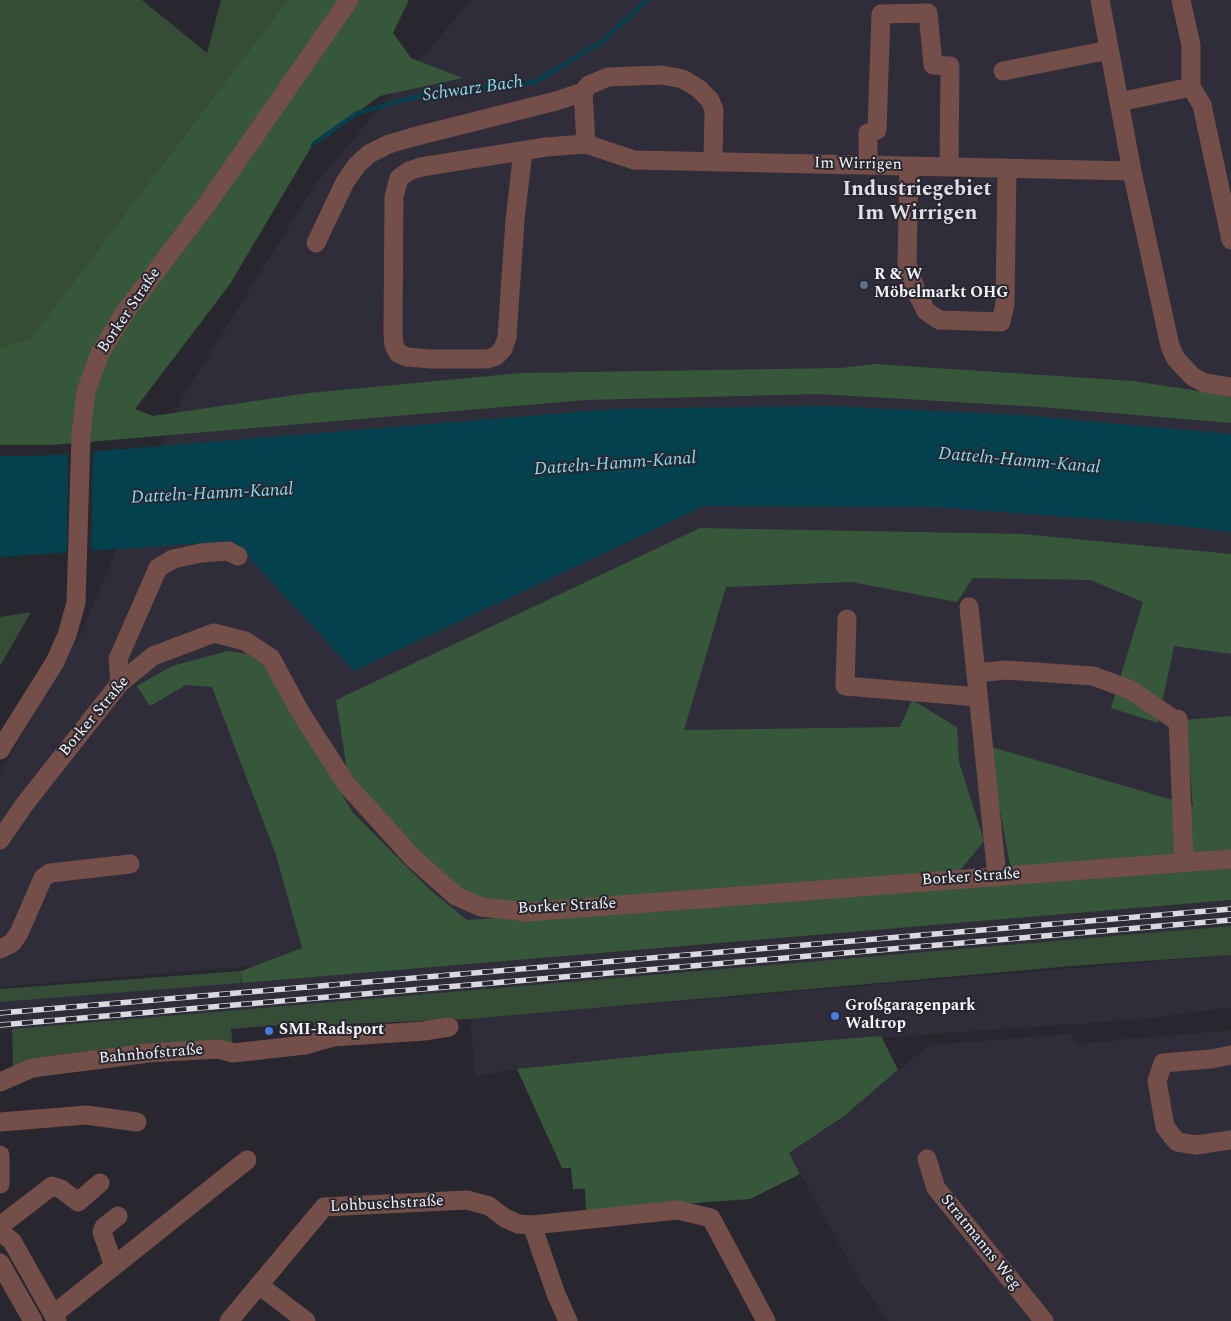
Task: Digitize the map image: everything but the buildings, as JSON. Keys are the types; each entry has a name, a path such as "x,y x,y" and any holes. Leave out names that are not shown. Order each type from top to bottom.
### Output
{"street":[{"name":"Borker Straße","path":"0,750 55,662 68,635 76,603 82,435 86,391 100,353 126,311 210,200 350,0"},
{"path":"1100,0 1132,170 1170,346 1184,368 1193,377 1205,383 1231,387"},
{"path":"1181,0 1191,45 1191,87 1202,105 1231,240"},
{"path":"868,165 868,133 877,130 881,14 928,13 933,65 950,66 949,167"},
{"path":"1003,71 1109,50"},
{"path":"316,243 345,182 357,165 369,154 405,139 556,101 583,92 589,85 608,77 662,75 683,79 700,89 710,100 714,110 713,162"},
{"path":"1119,102 1191,87"},
{"path":"524,151 515,220 507,337 503,349 496,356 487,359 431,359 407,357 398,353 394,345 393,335 394,197 400,178 409,171 421,166 524,151 586,144 583,92"},
{"name":"Im Wirrigen","path":"586,144 634,160 1132,170"},
{"path":"909,166 906,263 926,311 939,320 1001,322 1005,304 1008,168"},
{"path":"120,682 118,659 158,568 173,559 201,553 228,552 238,556"},
{"path":"969,607 997,876"},
{"path":"848,619 845,686 978,697"},
{"name":"Borker Straße","path":"0,840 24,805 120,682 152,656 214,633 245,641 271,658 299,710 347,785 414,859 456,896 481,906 528,912 1231,859"},
{"path":"976,674 1006,670 1093,676 1131,690 1178,720 1184,862"},
{"path":"0,949 12,942 19,933 43,878 50,873 130,864"},
{"name":"Bahnhofstraße","path":"0,1082 32,1068 149,1052 219,1050 233,1053 305,1044 334,1037 424,1031 450,1027"},
{"path":"1231,1055 1211,1059 1163,1063 1157,1081 1165,1127 1177,1142 1196,1145 1231,1140"},
{"path":"0,1122 86,1115 137,1122"},
{"path":"0,1155 0,1184"},
{"name":"Stratmanns Weg","path":"927,1159 936,1188 1044,1321"},
{"path":"0,1232 12,1241 56,1318 114,1266 247,1160"},
{"path":"0,1226 52,1186 61,1189 78,1202 100,1183"},
{"name":"Lohbuschstraße","path":"229,1321 324,1207 467,1200 490,1206 505,1218 518,1224 532,1225 678,1210 711,1218 766,1321"},
{"path":"114,1266 102,1232 104,1227 118,1216"},
{"path":"532,1225 556,1294 568,1321"},
{"path":"0,1263 33,1321"},
{"path":"259,1285 306,1321"}],"shaded area":[{"path":"471,0 1231,0 1231,884 0,987 0,773 81,633 181,400 314,186"},
{"path":"1231,900 1231,926 0,1030 0,1002"},
{"name":"Großgaragenpark Waltrop","path":"1231,955 1231,1007 1143,1019 680,1052 517,1069 475,1076 470,1019"},
{"path":"1231,1030 1231,1321 889,1321 861,1283 789,1153 844,1116 929,1045 1071,1034 1075,1044"}],"green space":[{"path":"0,0 142,0 207,53 221,0 312,0 50,349 0,359"},
{"path":"288,0 409,0 393,33 411,58 463,78 380,96 313,144 230,284 135,409 153,416 309,393 522,373 840,368 875,364 1133,381 1231,396 1231,423 1041,407 819,394 586,400 52,445 0,445 0,348 31,339"},
{"path":"700,528 1023,534 1231,554 1231,654 1174,646 1158,723 1111,708 1143,602 1090,580 973,578 957,602 851,582 726,587 684,730 900,727 912,700 957,727 959,762 984,841 958,873 510,906 458,890 397,833 347,769 336,700"},
{"path":"31,612 0,666 0,617"},
{"path":"228,651 247,654 266,666 353,813 428,888 467,920 1231,868 1231,900 242,983 241,971 302,948 276,855 212,687 186,685 150,706 137,686 172,666"},
{"path":"1231,716 1231,852 1011,870 988,746 1193,806 1185,720"},
{"path":"1231,926 1231,955 1072,966 470,1019 320,1025 321,1036 316,1037 313,1022 231,1029 233,1047 8,1071 13,1065 12,1029"},
{"path":"241,971 241,983 0,1002 0,989"},
{"path":"881,1036 898,1070 844,1116 789,1153 800,1174 750,1199 586,1211 585,1189 573,1189 571,1168 562,1168 517,1069 680,1052"}],"water":[{"name":"Datteln-Hamm-Kanal","path":"827,406 1020,415 1231,434 1231,532 1151,523 934,507 704,506 354,671 234,541 0,557 0,456 39,456 614,409"}],"pier":[{"path":"93,449 91,553 67,555 68,451"}],"waterway":[{"name":"Schwarz Bach","path":"313,144 357,113 426,94 535,82 603,41 647,0"}],"railway":[{"path":"0,1013 1231,909"},
{"path":"0,1025 1231,920"}],"place":[{"name":"R & W Möbelmarkt OHG","path":"864,285"},
{"name":"Großgaragenpark Waltrop","path":"835,1016"},
{"name":"SMI-Radsport","path":"269,1031"}],"district":[{"name":"Industriegebiet Im Wirrigen","path":"917,203"}]}
